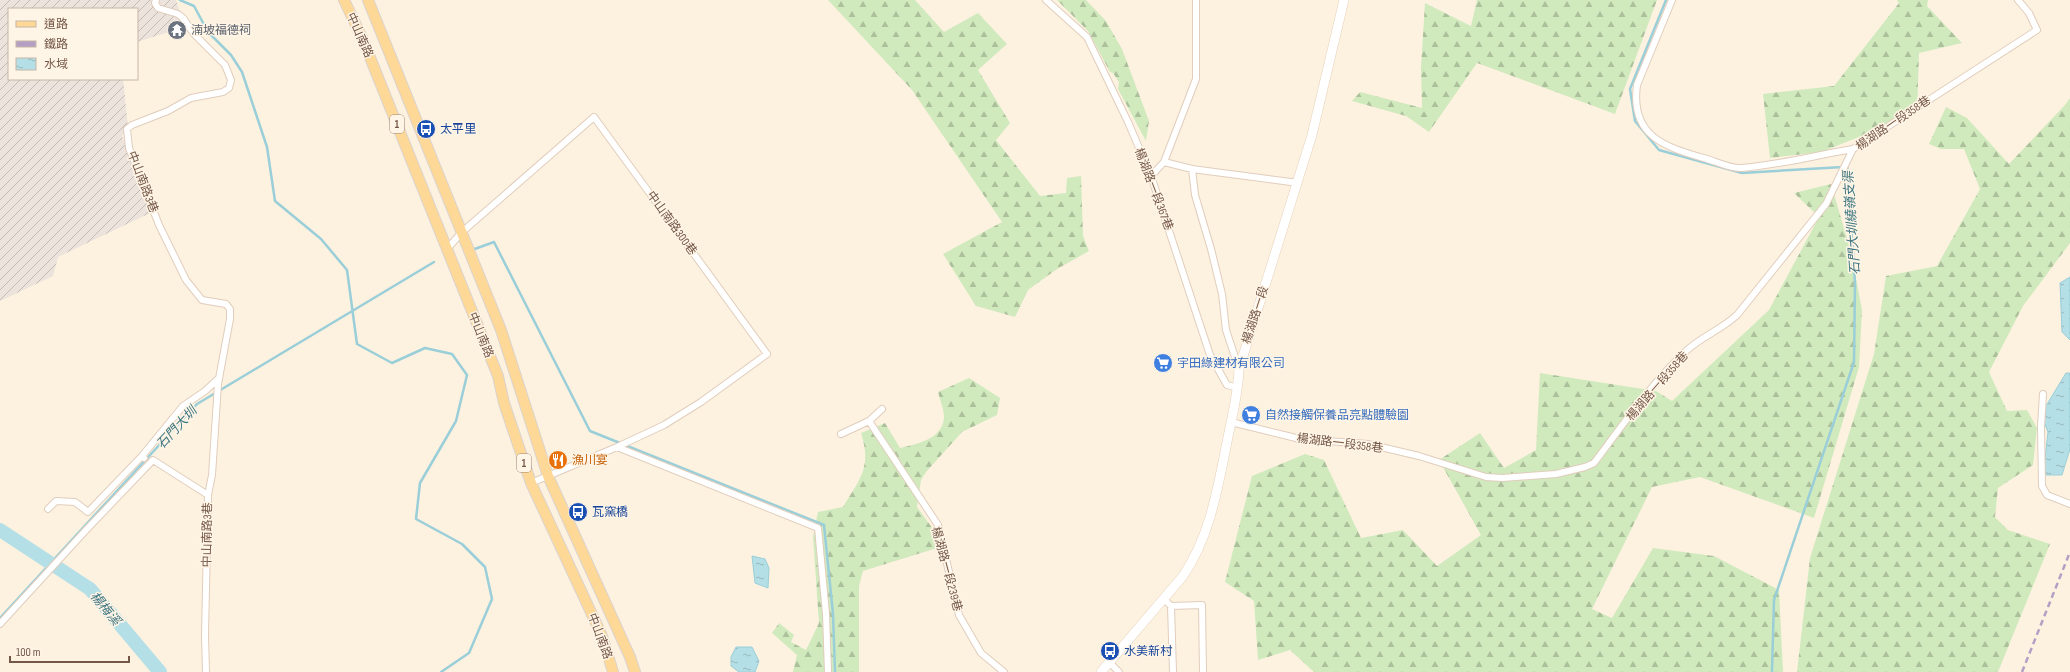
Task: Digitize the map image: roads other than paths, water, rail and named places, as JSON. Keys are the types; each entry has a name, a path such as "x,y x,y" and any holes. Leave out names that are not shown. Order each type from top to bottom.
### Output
{"main road":[{"name":"中山南路","path":"344,0 363,40 498,376 504,403 531,483 602,636 613,672"},
{"name":"中山南路","path":"368,0 501,330 548,476 630,657 635,672"}],"street":[{"name":"楊湖路一段367巷","path":"1046,0 1087,37 1128,122 1151,176 1210,355 1227,385 1238,388"},
{"path":"1151,176 1164,162 1196,79 1196,0"},
{"name":"楊湖路一段","path":"1101,672 1109,662 1168,603 1195,559 1202,542 1216,498 1238,388 1239,369 1312,135 1344,0"},
{"path":"1672,0 1639,80 1635,101 1641,125 1652,137 1665,146 1740,168 1853,149"},
{"name":"楊湖路一段358巷","path":"1231,422 1300,439 1368,444 1419,456 1486,477 1502,478 1556,474 1585,467 1594,462 1643,399 1685,351 1700,339 1728,324 1737,315 1826,204 1853,149 2037,30 2029,13 2018,0"},
{"name":"中山南路3巷","path":"156,2 158,8 178,14 183,18 194,34 225,65 231,80 229,88 223,92 191,98 168,111 132,125 127,129 129,148 135,166 159,225 186,280 202,300 226,304 230,309 230,319 218,382 212,475 208,495 205,627 206,672"},
{"name":"中山南路300巷","path":"447,249 462,232 594,117 767,354 701,402 670,421 620,446"},
{"path":"1164,162 1192,169 1298,183"},
{"path":"1192,169 1195,195 1211,249 1222,294 1226,330 1239,369"},
{"path":"48,509 56,501 75,502 88,512 142,456 183,406 218,382"},
{"path":"2043,394 2041,426 2042,486 2047,495 2070,504"},
{"path":"841,434 869,421 882,409"},
{"name":"楊湖路一段239巷","path":"869,421 938,525 959,615 981,653 1004,672"},
{"path":"531,483 620,446 818,528 826,614 828,672"},
{"path":"142,456 150,463"},
{"path":"0,624 153,460 208,495"},
{"path":"1173,672 1168,603 1202,605 1203,672"},
{"path":"1109,662 1119,672"}],"water":[{"path":"2070,277 2070,340 2062,332 2060,283"},
{"path":"2066,373 2070,373 2070,449 2062,475 2043,475 2048,432 2041,414"},
{"path":"752,556 765,559 769,568 768,588 755,583"},
{"path":"736,647 752,647 759,661 755,672 739,672 731,666 731,657"}],"waterway":[{"path":"180,0 194,6 208,32 231,55 242,72 267,147 275,201 321,239 347,270 357,344 392,363 425,348 452,354 467,375 456,421 420,483 416,519 462,544 485,567 492,599 469,653 441,672"},
{"name":"石門大圳繞嶺支渠","path":"1666,0 1630,89 1635,121 1659,150 1742,173 1843,167"},
{"path":"1772,672 1774,600 1854,362 1855,283 1847,164"},
{"path":"472,250 494,242 590,431 824,525 833,614 835,672"},
{"name":"石門大圳","path":"0,618 197,404 434,262"},
{"name":"楊梅溪","path":"0,530 90,589 160,672"}],"railway":[{"path":"2022,672 2070,552"}],"place":[{"name":"湳坡福德祠","path":"177,30"},
{"name":"太平里","path":"426,129"},
{"name":"宇田綠建材有限公司","path":"1163,363"},
{"name":"自然接觸保養品亮點體驗園","path":"1251,415"},
{"name":"漁川宴","path":"558,460"},
{"name":"瓦窯橋","path":"578,512"},
{"name":"水美新村","path":"1110,651"}]}
